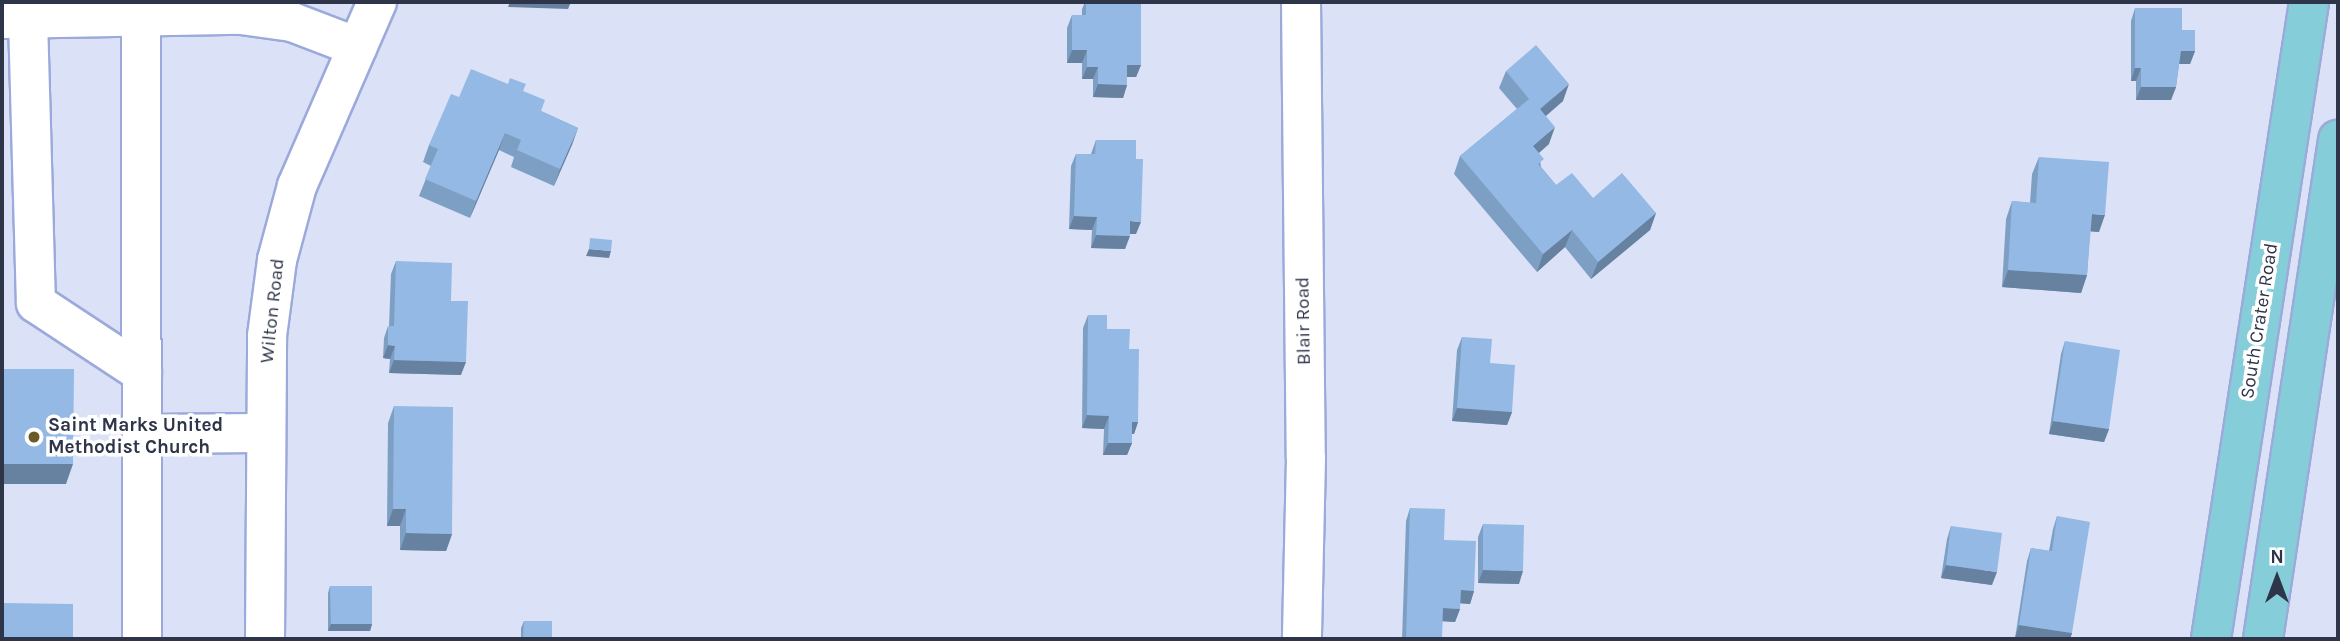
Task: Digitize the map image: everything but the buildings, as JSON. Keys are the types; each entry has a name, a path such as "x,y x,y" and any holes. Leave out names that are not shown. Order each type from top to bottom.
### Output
{"main road":[{"name":"South Crater Road","path":"2211,639 2309,2"},
{"path":"2263,639 2338,139"}],"street":[{"name":"Wilton Road","path":"265,639 267,336 277,260 297,186 377,2"},
{"name":"Blair Road","path":"1301,2 1306,458 1302,639"},
{"path":"142,373 36,303 15,19 241,15 292,22 358,47"},
{"path":"141,17 142,639"},
{"path":"142,434 267,433"}],"place":[{"name":"Saint Marks United Methodist Church","path":"34,437"}]}
